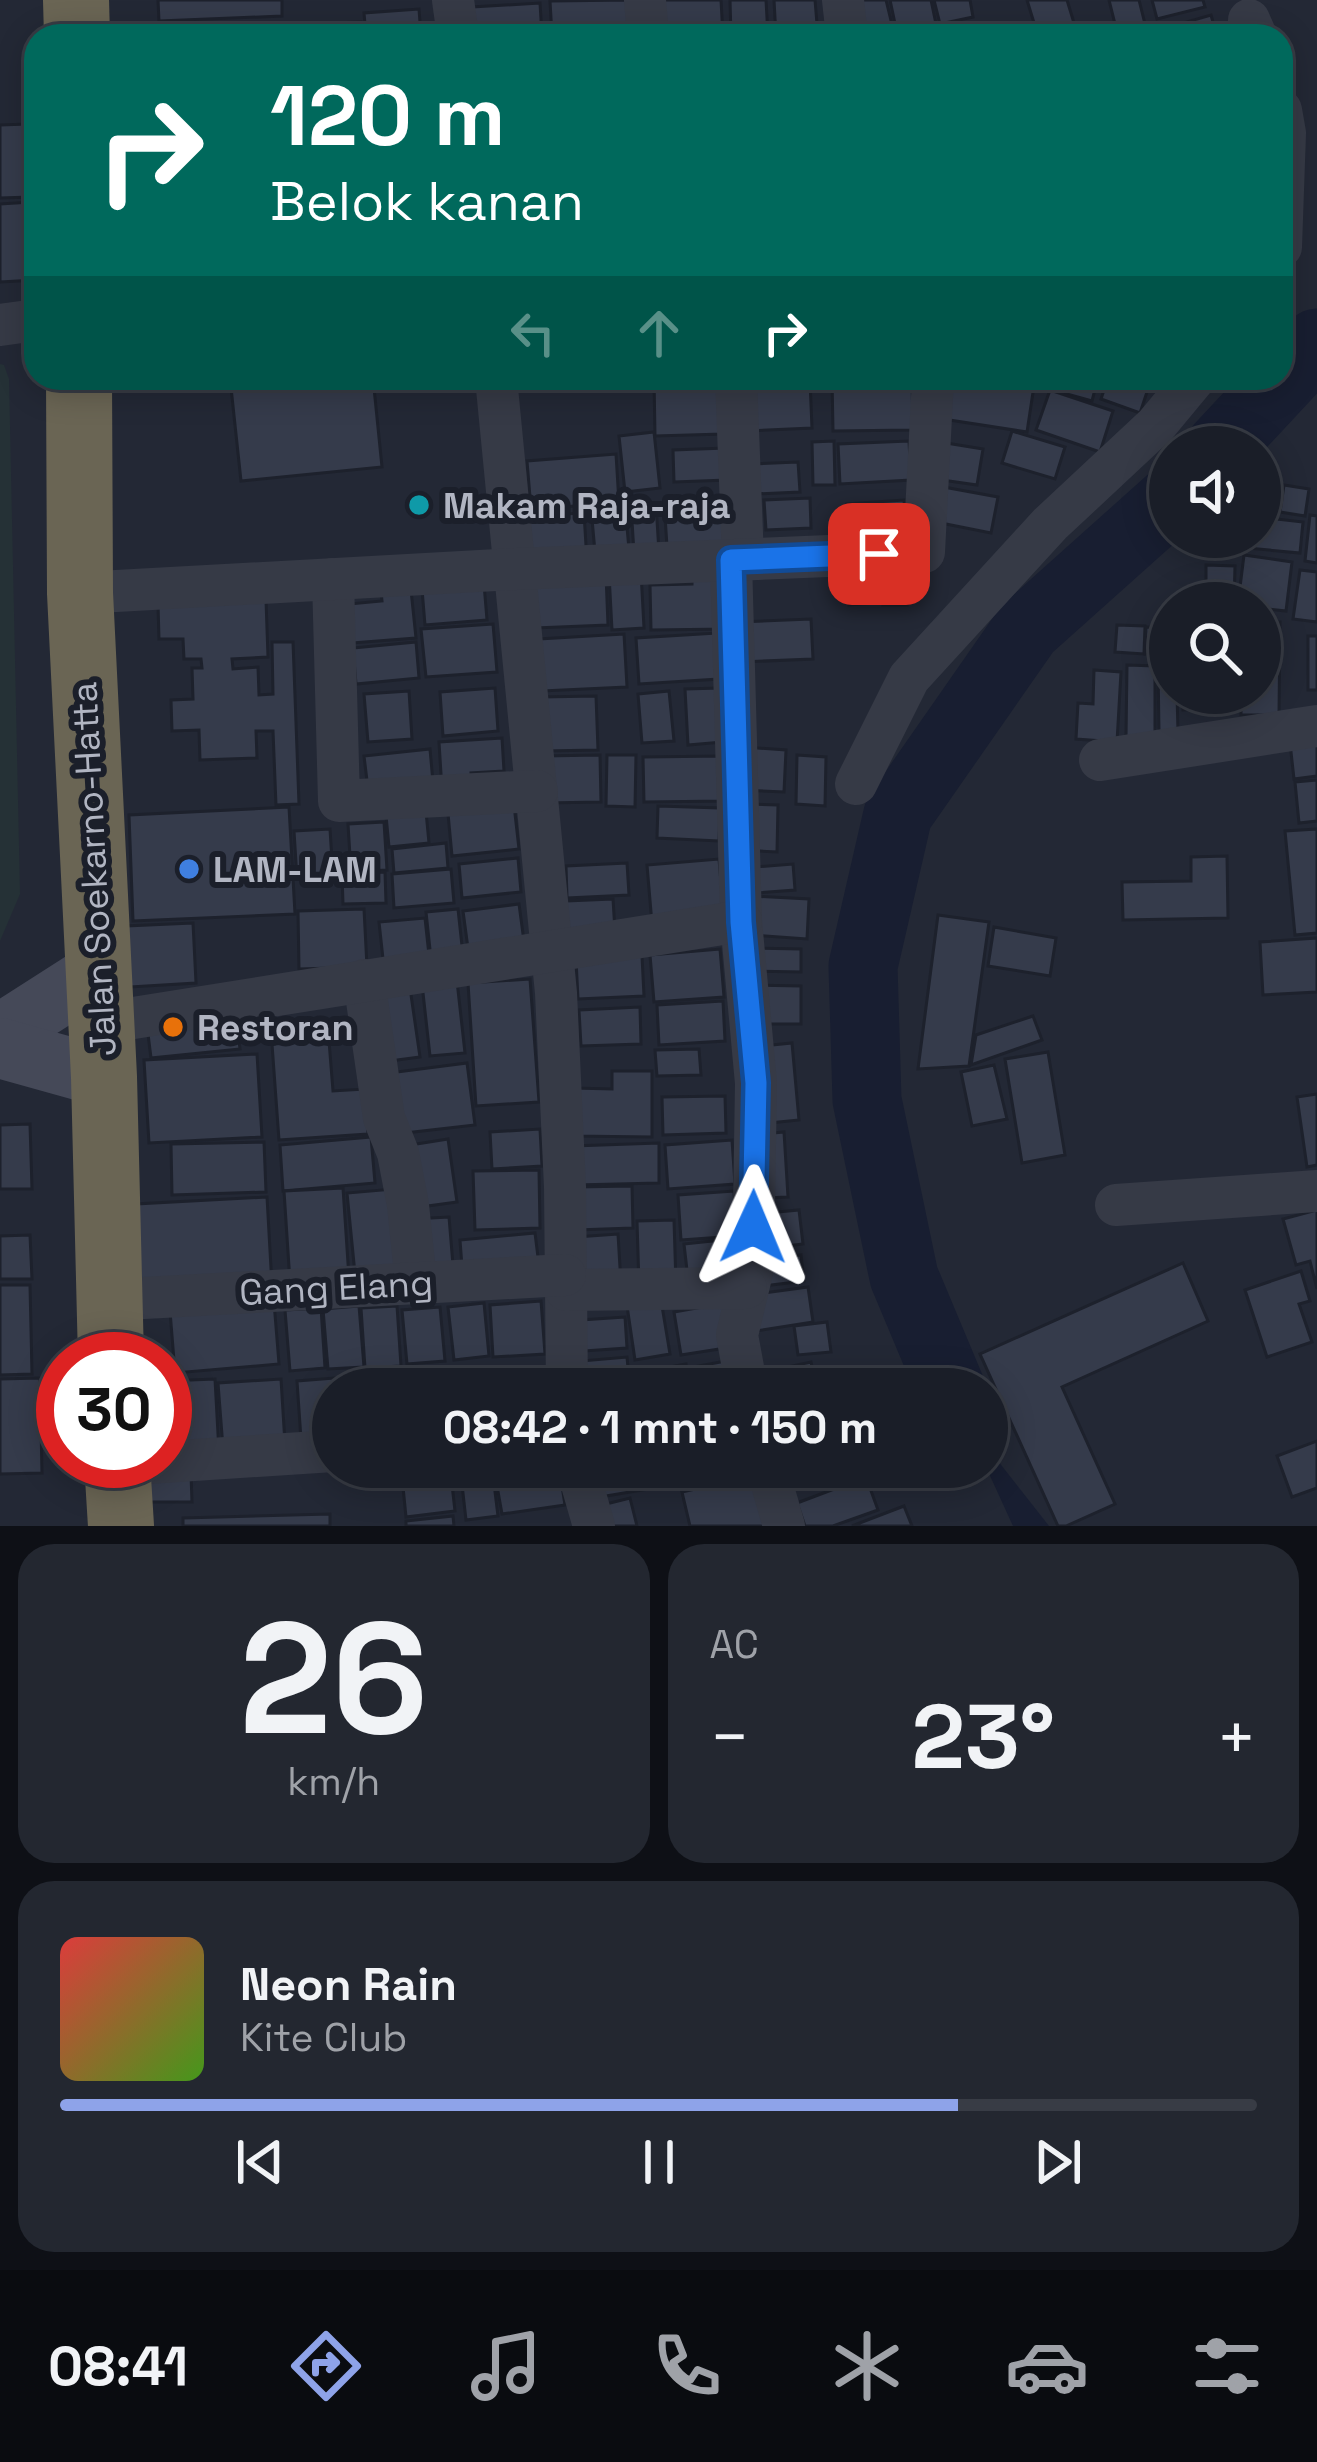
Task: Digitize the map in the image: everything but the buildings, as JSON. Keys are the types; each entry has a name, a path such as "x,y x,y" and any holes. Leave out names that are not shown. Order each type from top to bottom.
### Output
{"highway":[{"name":"Jalan Soekarno-Hatta","path":"79,390 80,593 101,1024 109,1329"}],"street":[{"path":"1293,254 1306,238 1311,187 1294,186"},
{"path":"497,390 552,952 565,1187 567,1368"},
{"path":"736,390 741,922 756,1083 753,1268 737,1335 743,1368"},
{"path":"80,593 516,568 924,552 932,390"},
{"path":"856,784 909,678 1050,524 1156,425 1185,390"},
{"path":"333,579 339,801 537,791"},
{"path":"1100,760 1317,726"},
{"path":"0,1034 101,1024 741,922"},
{"path":"364,980 384,1118 398,1153 408,1205 416,1283"},
{"path":"0,1048 101,1024"},
{"path":"1116,1204 1317,1191"},
{"name":"Gang Elang","path":"109,1329 416,1283 746,1288"},
{"path":"192,1473 312,1454"},
{"path":"583,1488 594,1526"},
{"path":"773,1488 784,1526"}],"shaded area":[{"path":"0,364 9,379 20,894 0,941"}],"water":[{"path":"1008,1474 1049,1526 1013,1526 996,1488 1008,1488"}],"waterway":[{"path":"1293,369 1317,343"},
{"path":"1240,426 1273,390"},
{"path":"942,1368 904,1277 867,1100 863,966 898,814 1027,629 1149,520"}],"place":[{"name":"Makam Raja-raja","path":"419,505"},
{"name":"LAM-LAM","path":"189,869"},
{"name":"Restoran","path":"173,1027"}],"route":[{"path":"753,1227 756,1083 741,922 731,560 879,554"}]}
